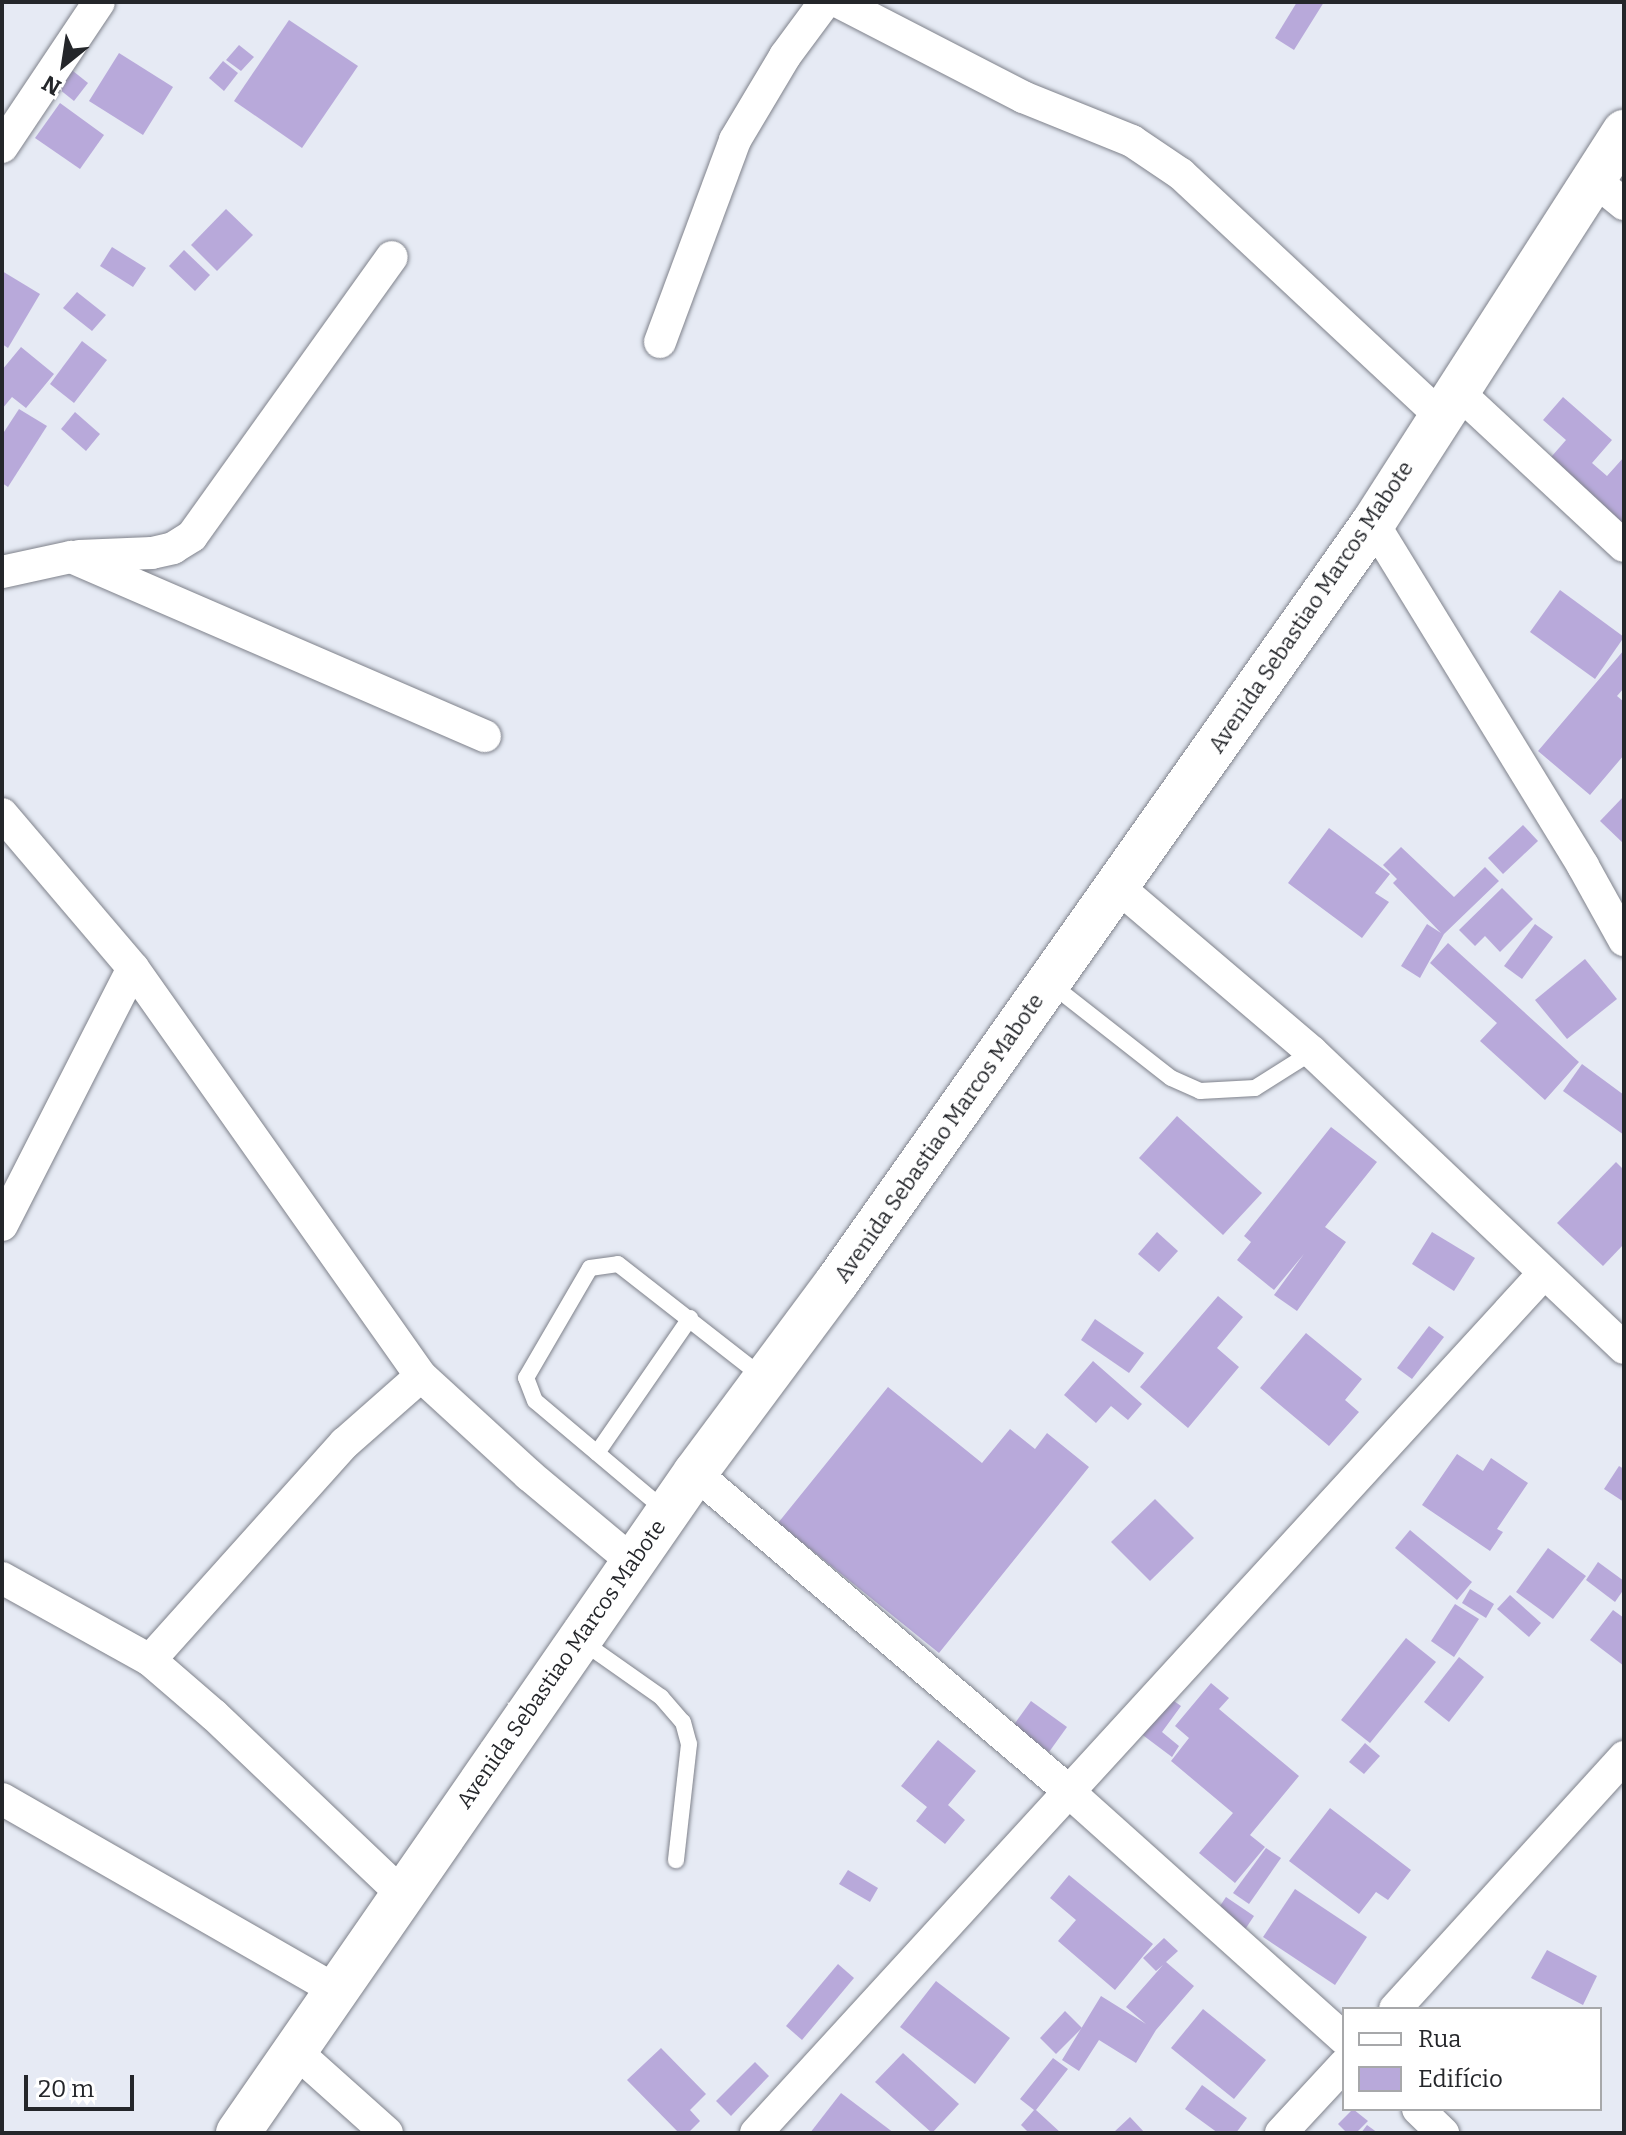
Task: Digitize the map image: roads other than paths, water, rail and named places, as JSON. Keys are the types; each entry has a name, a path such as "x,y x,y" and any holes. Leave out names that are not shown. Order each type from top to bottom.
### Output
{"main road":[{"name":"Avenida Sebastiao Marcos Mabote","path":"238,2133 334,1989 695,1473 766,1379 1118,887 1373,523 1448,402 1609,192 1624,132"}],"street":[{"path":"2,147 99,2"},
{"path":"660,342 735,140 785,56 825,2"},
{"path":"839,2 1023,97 1132,141 1181,174 1448,402 1624,546"},
{"path":"2,572 11,567 71,557 152,553 173,548 192,536 392,257"},
{"path":"1373,523 1583,866 1624,940"},
{"path":"71,557 485,736"},
{"path":"2,814 133,968 421,1376 497,1447 633,1562"},
{"path":"1118,887 1312,1052 1624,1348"},
{"path":"2,1225 133,968"},
{"path":"756,2133 1543,1274"},
{"path":"150,1660 345,1443 421,1376"},
{"path":"695,1473 1068,1791 1342,2037"},
{"path":"2,1578 150,1660 214,1715 401,1893"},
{"path":"1397,2007 1624,1757"},
{"path":"2,1799 334,1989"},
{"path":"293,2049 387,2133"},
{"path":"1281,2133 1342,2067"},
{"path":"1420,2111 1443,2133"}],"lane":[{"path":"1049,982 1171,1078 1200,1091 1255,1088 1312,1052"},
{"path":"668,1513 535,1401 526,1378 590,1268 618,1264 766,1379"},
{"path":"597,1453 690,1318"},
{"path":"579,1639 661,1697 683,1722 689,1744 676,1860"}]}
